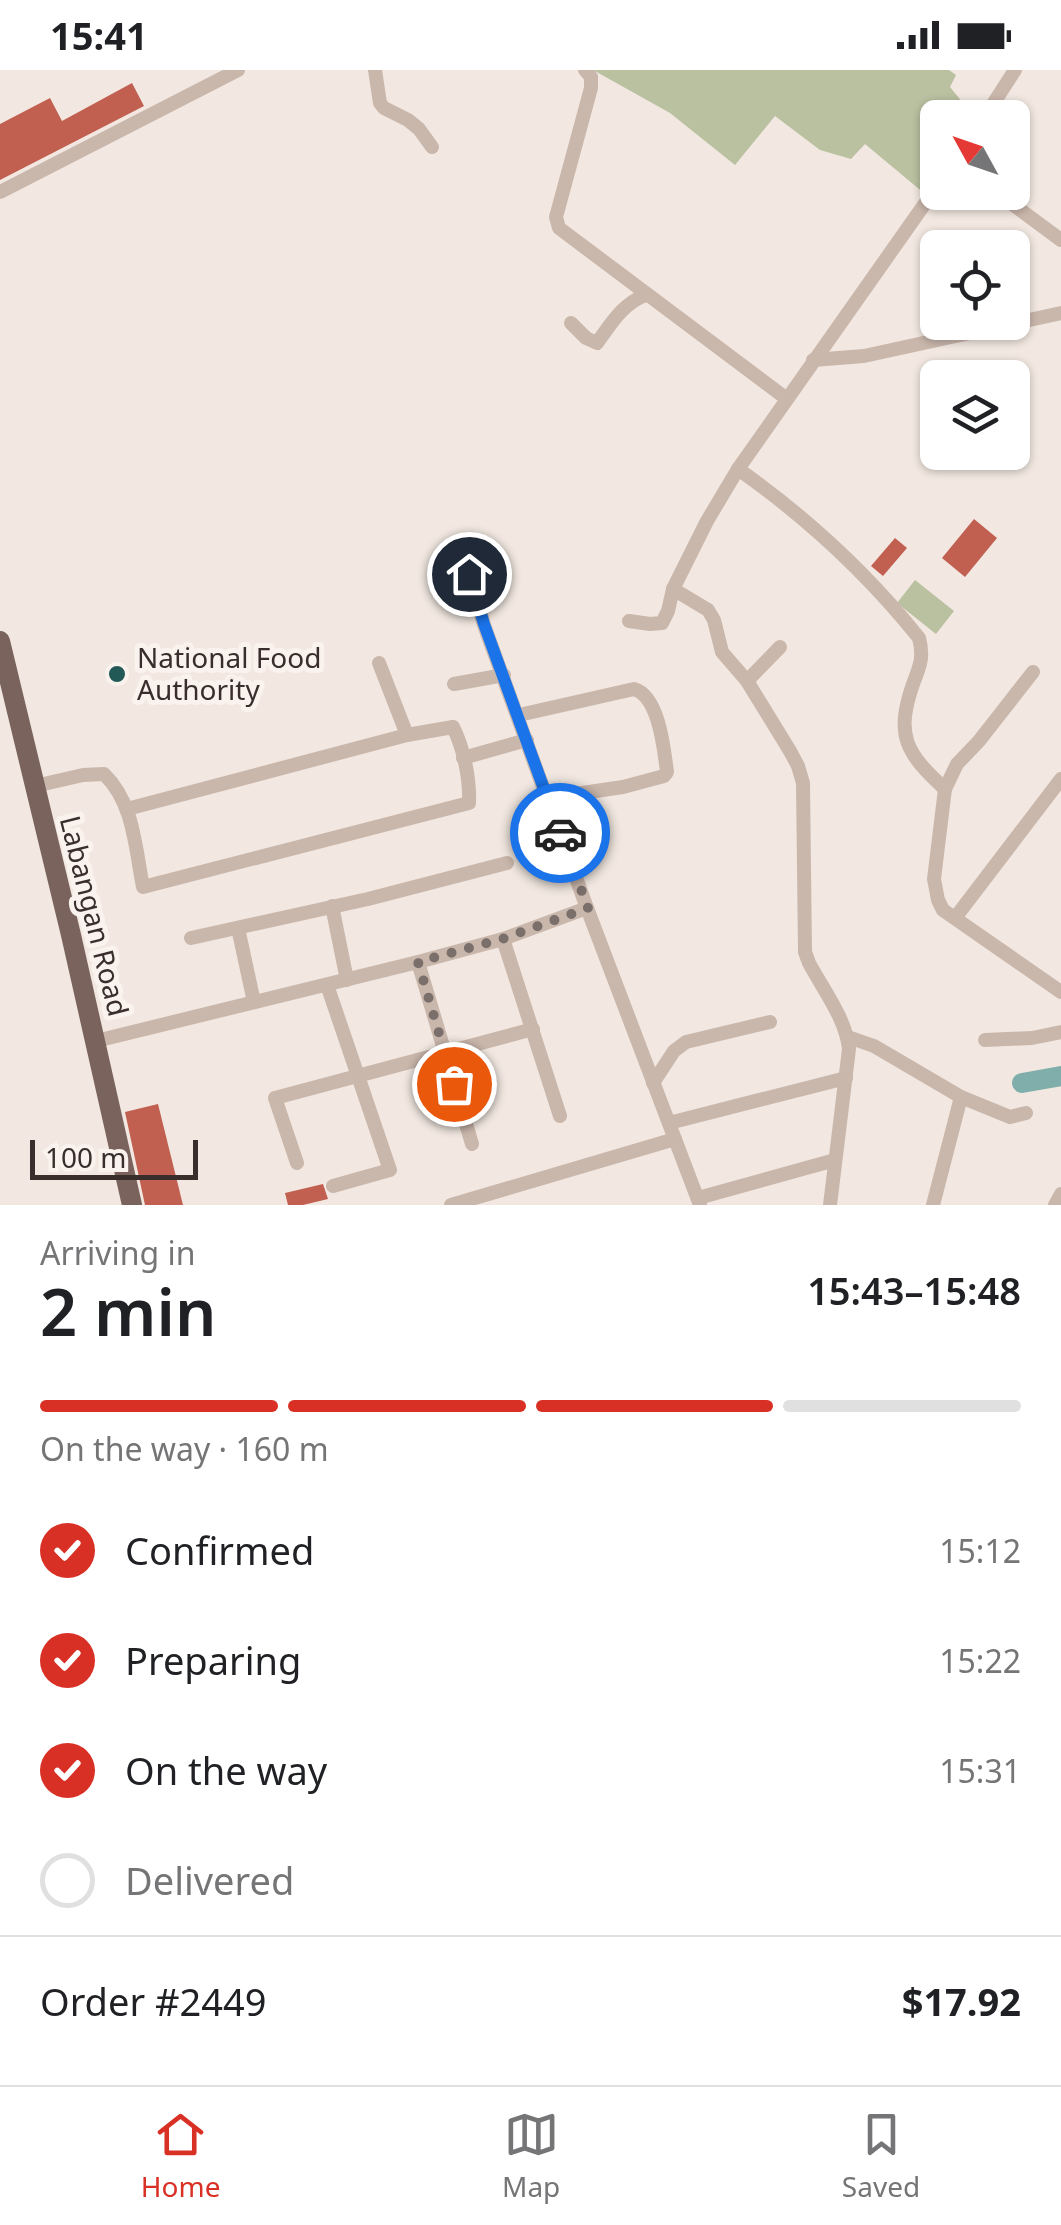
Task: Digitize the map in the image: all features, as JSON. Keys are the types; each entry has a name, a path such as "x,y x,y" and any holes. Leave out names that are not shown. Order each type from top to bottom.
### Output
{"main road":[{"name":"Labangan Road","path":"0,641 132,1205"}],"street":[{"path":"0,192 238,70"},
{"path":"375,70 380,103 419,129 432,148"},
{"path":"585,70 591,77 590,88 556,217 558,228 786,399"},
{"path":"996,100 1015,70"},
{"path":"629,620 662,622 672,589 738,470 920,210"},
{"path":"1020,210 1061,240"},
{"path":"571,323 597,343 627,305 646,294"},
{"path":"813,360 864,356 1061,314"},
{"path":"738,470 835,546 919,638 923,652 905,707 903,733 922,768 945,789"},
{"path":"469,574 588,908 699,1201 835,1160"},
{"path":"672,589 708,610 722,652 746,681 798,766 803,783 805,952 848,1037 830,1205"},
{"path":"746,681 780,647"},
{"path":"379,663 407,735"},
{"path":"1033,672 957,764 945,789 934,879 944,910 1061,992"},
{"path":"454,684 504,674"},
{"path":"518,715 634,689 642,690 647,697 661,731 667,772 664,776 623,787 548,798"},
{"path":"35,786 84,774 104,774 117,787 127,809 142,887 469,803 470,789 453,727 407,735 127,809"},
{"path":"463,758 527,740"},
{"path":"955,918 1061,779"},
{"path":"191,938 507,863"},
{"path":"332,906 347,980"},
{"path":"96,1041 418,962 502,939 588,908"},
{"path":"238,928 254,1002"},
{"path":"502,939 560,1116"},
{"path":"418,962 472,1144"},
{"path":"327,985 390,1170 332,1186"},
{"path":"653,1082 674,1051 686,1042 770,1022"},
{"path":"297,1163 275,1098 533,1029"},
{"path":"985,1040 1061,1032"},
{"path":"848,1037 874,1046 961,1096 1010,1118 1026,1114"},
{"path":"669,1123 846,1078"},
{"path":"932,1205 961,1096"},
{"path":"452,1205 675,1139"},
{"path":"1054,1205 1061,1194"}],"green space":[{"path":"593,70 949,70 956,75 950,87 961,100 920,100 920,190 865,144 851,159 820,150 775,116 735,165 670,113"},
{"path":"915,580 954,611 936,634 897,603"}],"building":[{"path":"132,83 144,106 0,180 0,124 50,98 62,121"},
{"path":"974,519 997,538 965,577 942,558"},
{"path":"895,538 907,548 883,576 871,566"},
{"path":"158,1104 183,1205 145,1205 125,1112"},
{"path":"323,1184 328,1199 288,1205 285,1193"}],"waterway":[{"path":"1022,1083 1061,1076"}],"way so far":[{"path":"454,1084 418,962 502,939 588,908 560,833"}],"place":[{"name":"National Food Authority","path":"117,674"}],"route":[{"path":"469,574 560,833"}]}
